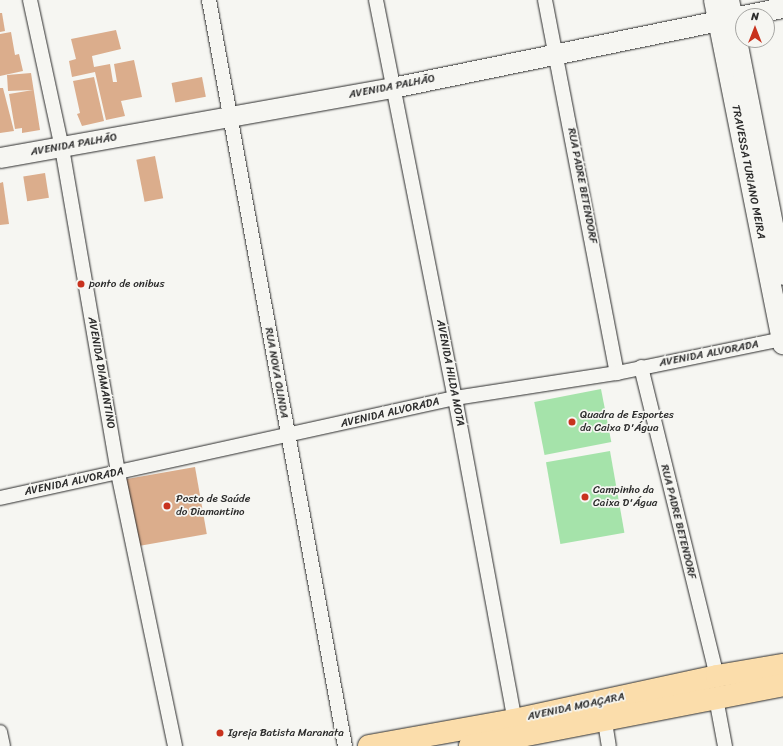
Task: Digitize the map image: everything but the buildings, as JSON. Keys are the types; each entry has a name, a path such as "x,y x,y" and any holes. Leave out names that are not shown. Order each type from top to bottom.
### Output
{"main road":[{"name":"AVENIDA MOAÇARA","path":"470,746 517,734 717,676 783,665"},
{"name":"AVENIDA MOAÇARA","path":"369,746 517,734 605,722 783,685"}],"street":[{"name":"AVENIDA DIAMANTINO","path":"30,0 62,148 118,473 174,746"},
{"name":"RUA NOVA OLINDA","path":"209,0 287,437 345,746"},
{"name":"AVENIDA HILDA MOTA","path":"376,0 455,398 517,734"},
{"name":"RUA PADRE BETENDORF","path":"545,0 617,373"},
{"name":"TRAVESSA TURIANO MEIRA","path":"714,0 727,14 783,274"},
{"name":"AVENIDA PALHÃO","path":"0,158 393,88 727,14 783,8"},
{"name":"TRAVESSA TURIANO MEIRA","path":"727,14 782,341"},
{"name":"AVENIDA ALVORADA","path":"0,498 287,437 455,398 617,373 640,367 782,341"},
{"name":"RUA PADRE BETENDORF","path":"640,367 717,676"},
{"path":"716,698 725,746"},
{"path":"605,722 609,746"},
{"path":"0,732 2,746"}],"green space":[{"name":"Quadra de Esportes da Caixa D'Água","path":"601,389 611,442 545,455 534,402"},
{"name":"Campinho da Caixa D'Água","path":"610,451 624,533 560,544 546,462"}],"place":[{"name":"ponto de onibus","path":"81,284"},
{"name":"Quadra de Esportes da Caixa D'Água","path":"572,422"},
{"name":"Campinho da Caixa D'Água","path":"585,497"},
{"name":"Posto de Saúde do Diamantino","path":"167,506"},
{"name":"Igreja Batista Maranata","path":"220,733"}]}
